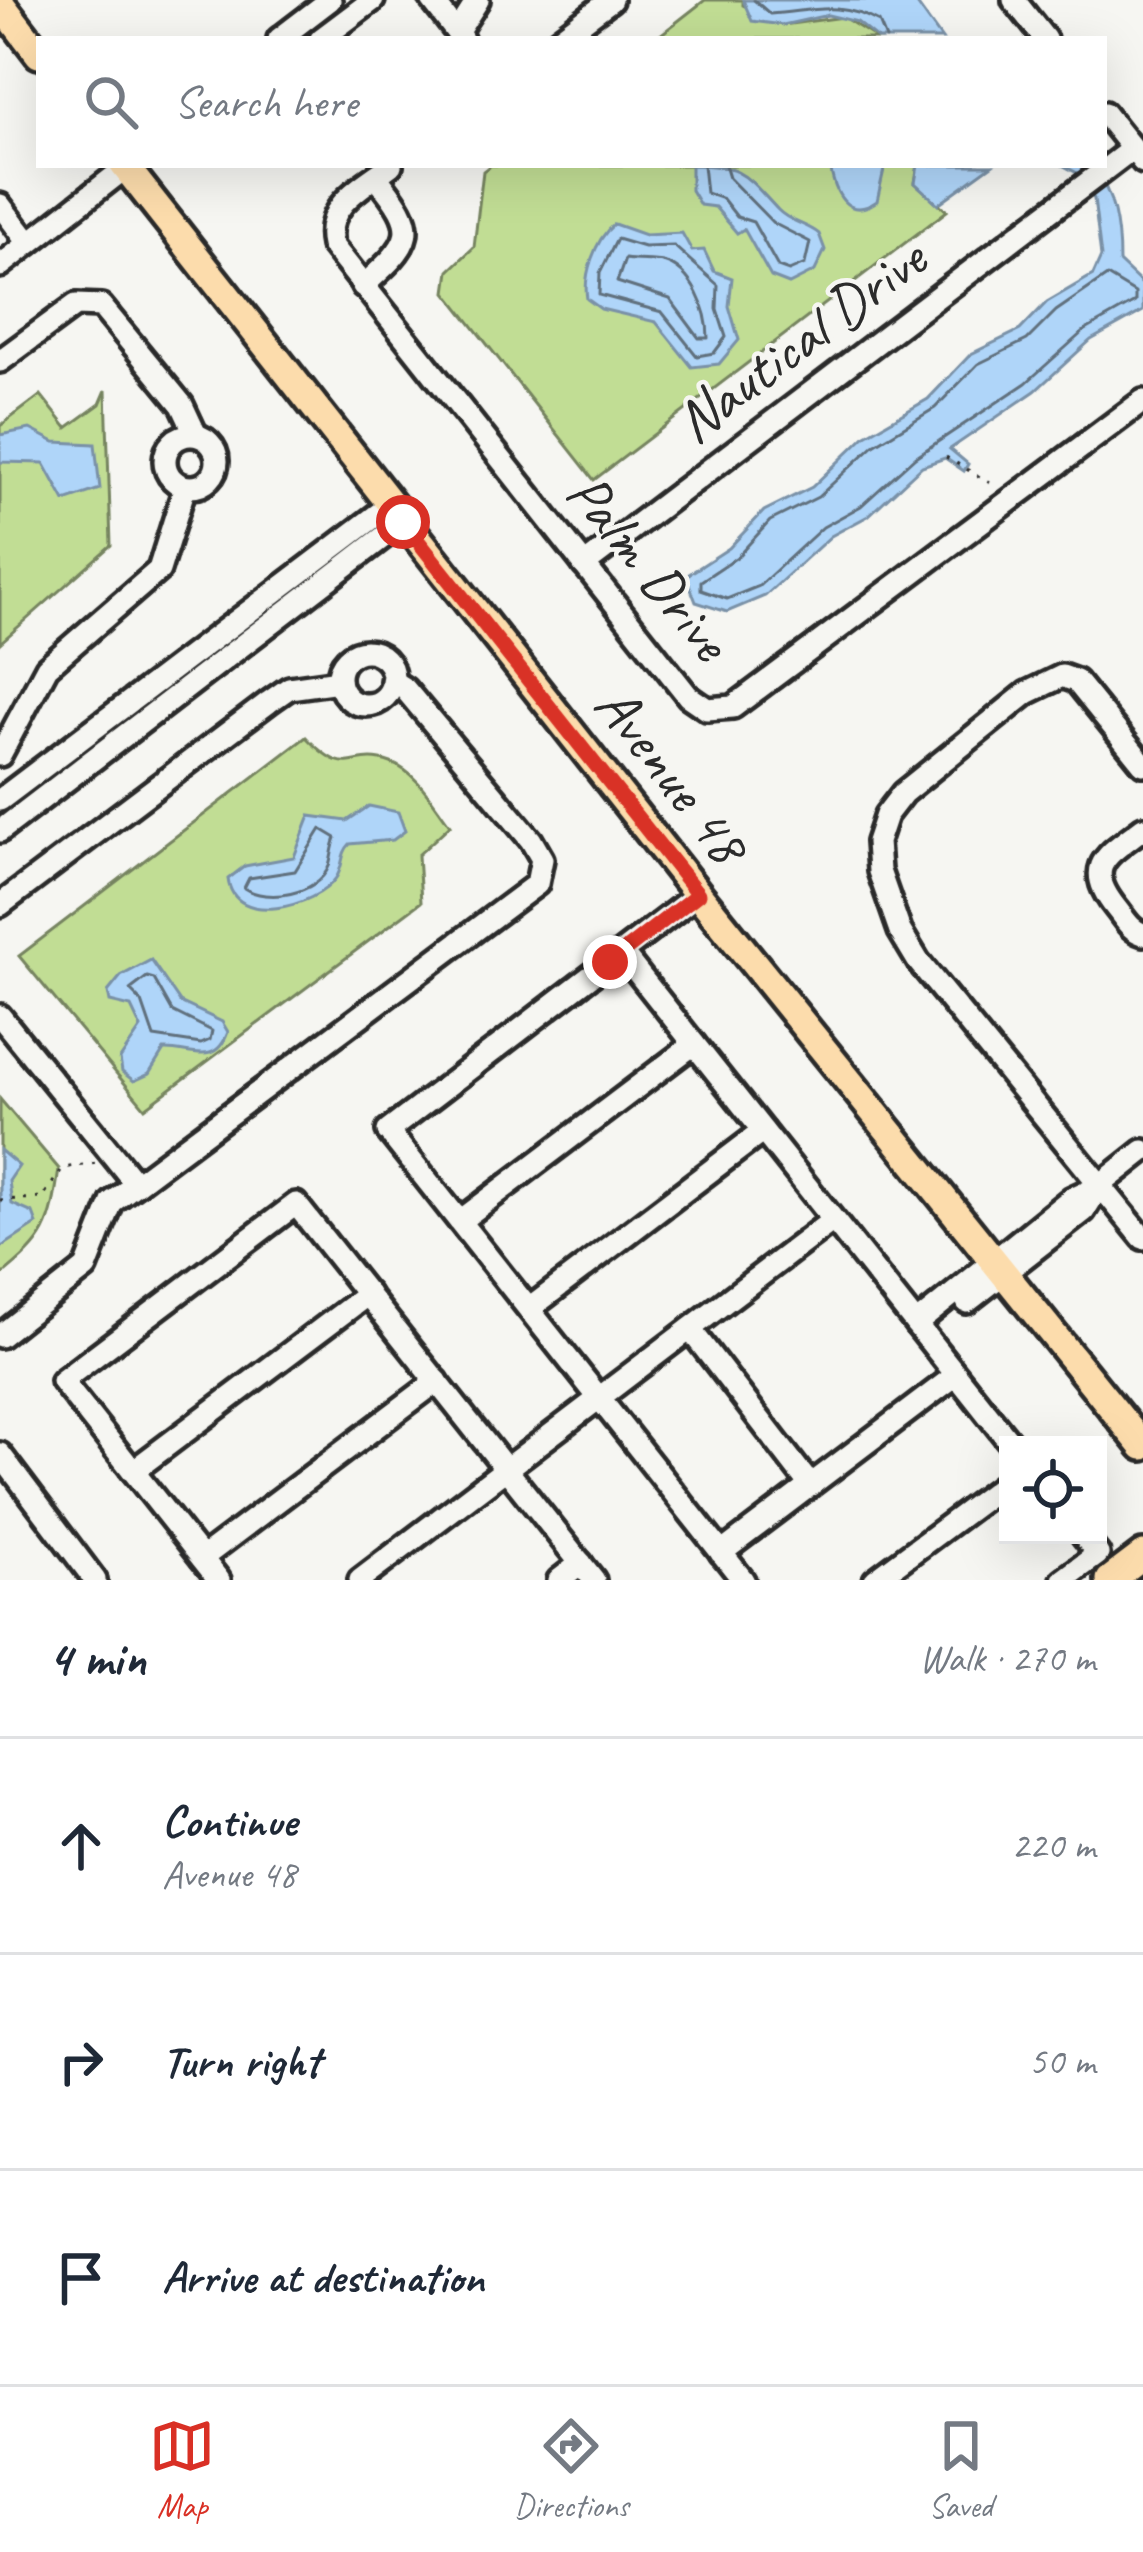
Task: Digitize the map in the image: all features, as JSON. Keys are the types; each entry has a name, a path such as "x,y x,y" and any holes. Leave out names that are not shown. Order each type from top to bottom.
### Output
{"main road":[{"path":"0,3 36,50"},
{"name":"Avenue 48","path":"132,168 698,894 1143,1446"},
{"path":"1111,1580 1143,1556"}],"street":[{"path":"282,36 330,0"},
{"path":"325,36 373,0"},
{"path":"432,0 459,36 478,0"},
{"path":"563,36 610,0"},
{"path":"1014,0 1043,36"},
{"path":"1107,117 1137,156"},
{"name":"Nautical Drive","path":"584,565 1092,180 1137,156"},
{"path":"0,266 127,168"},
{"name":"Palm Drive","path":"363,286 398,256 408,237 406,218 384,171 340,204 331,222 332,245 363,286 688,696 707,709 733,706 1143,401"},
{"path":"0,205 29,243"},
{"path":"0,361 76,304 100,306 182,404 196,435 215,450 217,467 209,481 185,487 170,477 165,460 178,437 196,435"},
{"path":"0,755 47,668 159,570 185,487"},
{"path":"0,800 397,513"},
{"path":"0,831 397,513"},
{"path":"365,651 388,664 392,681 385,697 370,705 346,697 339,681 349,657 365,651"},
{"path":"1143,764 1076,681 1062,676 1045,681 903,793 886,814 878,842 886,895 918,961 1143,1238"},
{"path":"0,905 268,702 290,688 339,681"},
{"path":"0,1336 86,1268 96,1252 102,1217 112,1202 537,884 542,859 531,840 405,689 392,681"},
{"path":"1143,828 1106,858 1099,872 1100,889 1134,931 1143,934"},
{"path":"698,894 388,1131 743,1580"},
{"path":"622,953 1005,1436"},
{"path":"0,1016 136,1184"},
{"path":"460,1222 694,1044"},
{"path":"529,1309 763,1131"},
{"path":"920,1329 1000,1271 1143,1151"},
{"path":"219,1580 62,1381 296,1204 588,1572 559,1580"},
{"path":"360,1580 833,1220"},
{"path":"133,1471 368,1294"},
{"path":"690,1329 810,1485"},
{"path":"721,1553 956,1375"},
{"path":"202,1558 437,1381"},
{"path":"0,1454 94,1580"},
{"path":"875,1580 999,1488"},
{"path":"1063,1580 1098,1554 1090,1544"}],"path":[{"path":"946,458 1014,496"},
{"path":"0,1200 42,1198 63,1168 116,1160"}],"green space":[{"path":"705,0 743,0 743,5 783,25 843,17 873,36 659,36"},
{"path":"918,168 915,183 947,211 594,480 446,292 449,271 474,247 483,171"},
{"path":"106,390 111,545 0,643 0,426 41,395 67,428 100,404"},
{"path":"306,737 332,759 377,760 401,768 424,789 450,825 418,855 421,902 145,1108 19,956"},
{"path":"0,1099 59,1169 44,1231 28,1253 0,1277"}],"water":[{"path":"743,0 914,0 940,36 874,36 857,22 828,15 783,25 752,21"},
{"path":"691,168 726,168 742,174 782,214 819,234 825,250 815,271 789,284 771,277 744,229 737,233 715,207 700,205 691,190"},
{"path":"831,168 884,168 877,201 867,207 850,206 835,185"},
{"path":"918,168 988,168 938,204 915,183"},
{"path":"1068,168 1095,168 1106,188 1114,211 1119,262 1143,285 1143,311 1091,340 1035,391 950,449 968,464 964,471 945,458 922,466 868,516 831,536 765,596 727,612 696,602 686,576 729,548 764,511 812,487 866,435 928,399 971,354 1020,330 1047,302 1093,275 1101,257 1094,199 1077,173"},
{"path":"614,224 645,235 682,233 692,251 704,250 714,271 732,278 729,306 739,340 719,364 692,367 656,322 601,309 587,299 592,258"},
{"path":"30,429 55,442 95,444 100,489 65,501 44,463 0,462 0,435"},
{"path":"369,806 398,812 405,831 393,840 350,844 336,878 326,888 277,908 245,904 234,894 228,879 245,866 294,857 310,816 347,821"},
{"path":"151,960 180,1002 222,1022 228,1032 223,1043 209,1053 164,1050 149,1074 134,1081 122,1072 120,1059 141,1028 131,1007 110,1002 108,992 121,976"},
{"path":"0,1150 19,1166 9,1181 12,1204 33,1213 37,1224 0,1248"}],"route":[{"path":"403,522 698,894 610,962"}]}
